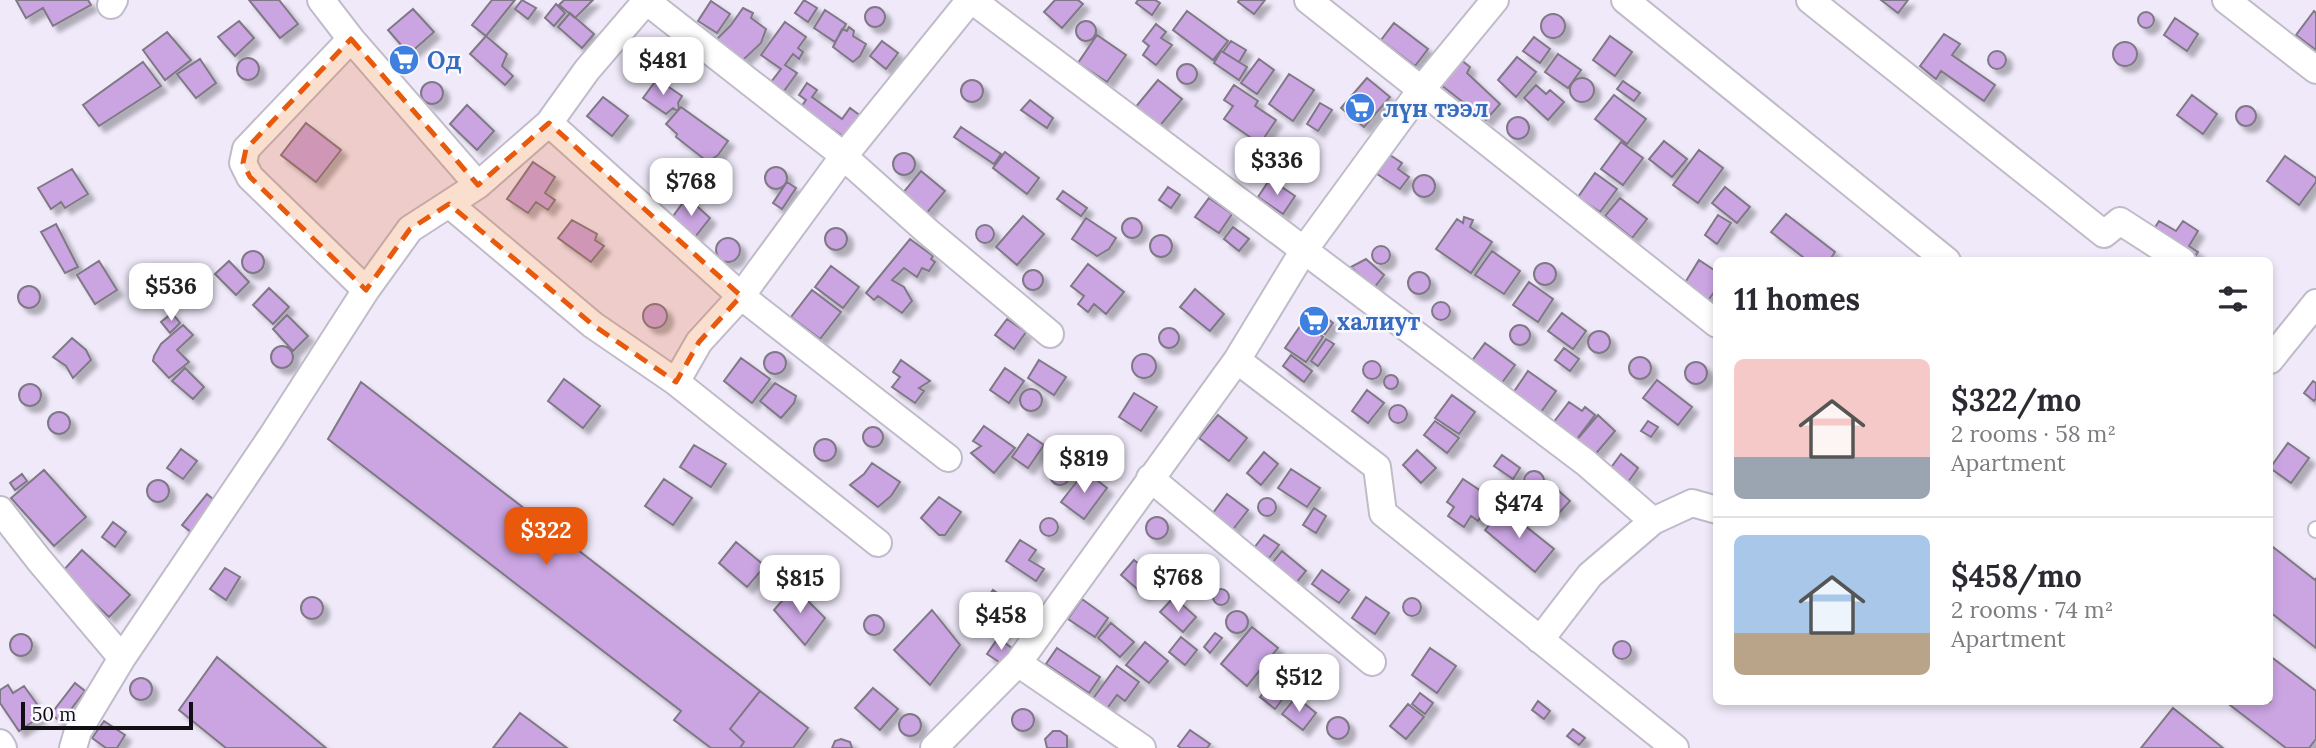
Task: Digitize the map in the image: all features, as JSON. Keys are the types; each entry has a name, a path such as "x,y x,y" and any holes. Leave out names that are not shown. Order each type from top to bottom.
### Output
{"street":[{"path":"321,0 351,39 478,185"},
{"path":"74,748 78,731 122,657 272,436 366,290 410,229 478,185 549,123 587,70 646,0 843,157 1050,334"},
{"path":"676,382 699,342 741,296 843,157 971,0 1586,462 1653,521"},
{"path":"1308,0 1713,321"},
{"path":"934,748 1018,663 1237,360 1304,250 1421,90 1495,0"},
{"path":"1625,0 1653,8 1942,257"},
{"path":"1810,0 2104,234 2120,221 2176,257"},
{"path":"2226,0 2316,70"},
{"path":"351,39 246,149 243,163 250,177 366,290"},
{"path":"549,123 741,296 948,458"},
{"path":"449,204 593,326 676,382 878,543"},
{"path":"2273,349 2278,331 2316,303"},
{"path":"1237,360 1377,467 1383,513 1675,748"},
{"path":"1150,478 1372,662"},
{"path":"1540,640 1590,575 1653,521 1692,503 1713,509"},
{"path":"0,510 122,657"},
{"path":"1018,663 1142,748"},
{"path":"0,743 3,748"}],"highlighted area":[{"path":"351,39 478,185 549,123 741,296 699,342 676,382 593,325 449,204 410,229 366,290 250,177 243,163 246,149"}],"building":[{"path":"16,0 88,0 91,5 53,26 43,8 26,18"},
{"path":"249,0 279,0 298,24 280,38"},
{"path":"492,0 515,0 486,36 472,25"},
{"path":"522,0 536,8 528,19 515,9"},
{"path":"564,0 593,0 575,18 559,5"},
{"path":"804,0 817,8 808,22 795,13"},
{"path":"1055,0 1078,0 1083,4 1062,28 1044,12"},
{"path":"1138,0 1155,0 1160,3 1152,15 1136,3"},
{"path":"1265,0 1254,14 1238,2"},
{"path":"1881,0 1908,0 1898,13"},
{"path":"711,1 730,14 717,33 698,21"},
{"path":"556,4 565,13 554,26 545,18"},
{"path":"871,7 879,7 885,17 879,27 871,27 865,21 865,13"},
{"path":"743,8 753,13 751,18 766,29 761,43 743,60 715,41"},
{"path":"413,9 434,32 409,54 388,30"},
{"path":"825,10 846,24 835,42 814,28"},
{"path":"1187,11 1228,41 1213,60 1173,30"},
{"path":"2314,11 2316,13 2316,50 2296,35"},
{"path":"2146,12 2154,20 2146,28 2138,20"},
{"path":"570,13 594,34 582,48 558,27"},
{"path":"1553,14 1564,21 1565,26 1558,37 1553,38 1542,31 1541,26 1548,15"},
{"path":"2175,18 2198,34 2187,51 2164,35"},
{"path":"239,21 254,38 235,56 218,37"},
{"path":"1082,21 1090,21 1096,31 1090,41 1082,41 1076,35 1076,27"},
{"path":"785,22 806,37 798,48 803,52 799,59 793,54 785,65 797,73 784,91 771,82 781,69 761,55"},
{"path":"1394,23 1428,49 1415,66 1381,40"},
{"path":"1156,24 1166,32 1161,38 1172,45 1156,65 1143,55 1149,46 1143,41"},
{"path":"849,27 854,31 853,36 866,44 860,56 853,62 833,47 842,29 847,31"},
{"path":"167,32 191,60 165,80 143,50"},
{"path":"1944,34 1960,44 1952,55 1995,85 1984,101 1941,71 1936,79 1920,66"},
{"path":"1097,35 1126,55 1107,82 1078,63"},
{"path":"486,36 507,54 502,66 513,76 505,85 470,54"},
{"path":"1610,36 1632,52 1615,76 1593,60"},
{"path":"1534,37 1550,49 1540,63 1523,51"},
{"path":"882,41 898,53 886,69 870,56"},
{"path":"1231,41 1246,50 1239,62 1223,52"},
{"path":"2125,42 2136,49 2137,54 2130,65 2125,66 2114,59 2113,54 2120,43"},
{"path":"1221,51 1247,67 1239,80 1214,63"},
{"path":"1997,51 2003,54 2006,60 2003,66 1997,69 1991,66 1988,60 1991,54"},
{"path":"1558,54 1581,70 1568,88 1545,72"},
{"path":"1517,57 1536,72 1516,97 1498,80"},
{"path":"248,58 258,65 259,69 252,79 248,80 238,73 237,69 244,59"},
{"path":"200,59 216,83 196,98 177,74"},
{"path":"1259,59 1274,70 1257,94 1241,83"},
{"path":"1460,59 1470,67 1467,73 1500,104 1486,120 1441,85"},
{"path":"143,62 161,86 99,126 83,105"},
{"path":"1187,64 1194,67 1197,74 1194,81 1187,84 1180,81 1177,74 1180,67"},
{"path":"1289,74 1314,90 1293,121 1269,104"},
{"path":"1367,78 1390,97 1364,127 1341,108"},
{"path":"1582,78 1591,81 1594,90 1591,99 1582,102 1573,99 1570,90 1573,81"},
{"path":"657,79 682,96 677,111 673,108 666,114 643,98"},
{"path":"972,80 980,83 983,91 980,99 972,102 964,99 961,91 964,83"},
{"path":"1158,80 1182,99 1158,128 1134,109"},
{"path":"1623,81 1640,93 1634,101 1617,89"},
{"path":"432,82 442,89 443,93 436,103 432,104 422,97 421,93 428,83"},
{"path":"807,83 817,90 812,97 842,119 850,108 862,117 847,139 801,107 806,100 799,95"},
{"path":"1234,85 1258,101 1255,106 1276,120 1260,144 1224,119 1233,106 1224,100"},
{"path":"1536,85 1546,94 1550,90 1564,102 1548,120 1524,98"},
{"path":"1614,95 1646,119 1627,144 1595,119"},
{"path":"2192,95 2217,114 2203,134 2177,115"},
{"path":"603,97 628,116 612,136 587,116"},
{"path":"1030,100 1053,118 1047,128 1021,110"},
{"path":"1320,103 1332,110 1318,131 1307,124"},
{"path":"467,105 494,131 477,150 450,124"},
{"path":"2246,106 2253,109 2256,116 2253,123 2246,126 2239,123 2236,116 2239,109"},
{"path":"681,107 728,141 718,155 708,162 676,137 677,134 666,124"},
{"path":"1518,117 1526,120 1529,128 1526,136 1518,139 1510,136 1507,128 1510,120"},
{"path":"306,123 341,150 316,182 281,155"},
{"path":"961,127 1001,154 994,164 954,137"},
{"path":"1664,141 1687,159 1672,177 1649,159"},
{"path":"1621,142 1643,158 1623,185 1601,169"},
{"path":"1699,150 1723,168 1698,203 1673,185"},
{"path":"1005,152 1039,178 1027,194 993,168"},
{"path":"904,153 912,156 915,164 912,172 904,175 896,172 893,164 896,156"},
{"path":"1390,155 1402,163 1398,169 1409,177 1400,189 1377,174"},
{"path":"2285,156 2316,178 2316,182 2299,205 2267,181"},
{"path":"533,162 555,177 545,193 555,200 548,210 536,202 528,213 507,199"},
{"path":"776,167 786,174 787,178 780,188 776,189 766,182 765,178 772,168"},
{"path":"72,169 88,194 65,208 61,202 51,209 38,188"},
{"path":"921,171 945,191 926,214 902,194"},
{"path":"1595,173 1617,189 1600,212 1578,197"},
{"path":"1424,175 1432,178 1435,186 1432,194 1424,197 1416,194 1413,186 1416,178"},
{"path":"1270,179 1295,196 1283,214 1258,197"},
{"path":"787,182 796,188 782,209 773,203"},
{"path":"1168,187 1180,195 1171,208 1159,200"},
{"path":"1725,187 1750,207 1737,223 1712,203"},
{"path":"1063,191 1087,208 1081,216 1057,199"},
{"path":"687,197 710,218 695,237 671,219"},
{"path":"1209,198 1232,214 1219,233 1195,217"},
{"path":"1620,198 1647,219 1632,238 1605,216"},
{"path":"1786,214 1835,252 1832,257 1803,257 1771,232"},
{"path":"1718,215 1731,223 1717,244 1705,235"},
{"path":"1023,216 1044,234 1017,265 996,247"},
{"path":"1464,217 1473,220 1470,227 1492,242 1471,273 1436,249 1457,219 1463,223"},
{"path":"1086,218 1116,238 1109,249 1097,256 1072,239"},
{"path":"1132,218 1139,221 1142,228 1139,235 1132,238 1125,235 1122,228 1125,221"},
{"path":"572,220 597,234 595,240 604,246 591,262 558,238"},
{"path":"2159,221 2176,231 2183,221 2198,231 2189,246 2198,252 2195,257 2186,257 2150,235"},
{"path":"56,224 78,267 65,273 41,232"},
{"path":"981,225 989,225 994,234 992,241 981,243 976,238 976,230"},
{"path":"1233,227 1249,239 1239,251 1224,239"},
{"path":"832,228 840,228 847,235 847,243 840,250 832,250 825,243 825,235"},
{"path":"1161,235 1169,238 1172,246 1169,254 1161,257 1153,254 1150,246 1153,238"},
{"path":"728,238 739,245 740,250 733,261 728,262 717,255 716,250 723,239"},
{"path":"910,239 933,256 931,259 935,262 929,271 922,268 917,277 904,268 892,280 904,287 912,301 902,313 878,296 874,300 866,293"},
{"path":"1381,246 1387,249 1390,255 1387,261 1381,264 1375,261 1372,255 1375,249"},
{"path":"253,251 263,258 264,262 257,272 253,273 243,266 242,262 249,252"},
{"path":"1492,251 1520,271 1504,294 1475,275"},
{"path":"1366,259 1384,275 1374,288 1351,267"},
{"path":"1699,260 1713,269 1713,294 1707,302 1683,286"},
{"path":"99,261 117,290 95,304 77,275"},
{"path":"229,261 249,282 236,295 215,274"},
{"path":"1545,263 1553,266 1556,274 1553,282 1545,285 1537,282 1534,274 1537,266"},
{"path":"1088,264 1124,292 1106,314 1094,304 1088,312 1078,304 1084,296 1071,286"},
{"path":"831,266 859,287 843,308 815,287"},
{"path":"1033,270 1040,273 1043,280 1040,287 1033,290 1026,287 1023,280 1026,273"},
{"path":"1419,272 1427,275 1430,283 1427,291 1419,294 1411,291 1408,283 1411,275"},
{"path":"1529,282 1553,299 1538,322 1513,305"},
{"path":"29,286 39,293 40,297 33,307 29,308 19,301 18,297 25,287"},
{"path":"269,288 289,307 273,324 253,305"},
{"path":"1195,289 1224,314 1210,331 1180,307"},
{"path":"812,290 841,312 820,339 791,317"},
{"path":"1441,302 1447,305 1450,311 1447,317 1441,320 1435,317 1432,311 1435,305"},
{"path":"655,304 666,311 667,316 660,327 655,328 644,321 643,316 650,305"},
{"path":"1313,308 1333,323 1325,334 1305,320"},
{"path":"172,313 180,323 170,333 161,322"},
{"path":"1562,313 1586,331 1573,349 1548,331"},
{"path":"287,315 308,336 293,351 273,329"},
{"path":"1007,319 1026,332 1014,349 995,335"},
{"path":"1303,322 1323,337 1306,362 1285,348"},
{"path":"183,325 193,335 177,350 189,362 169,378 153,361 154,356 161,344"},
{"path":"1520,325 1527,328 1530,335 1527,342 1520,345 1513,342 1510,335 1513,328"},
{"path":"1169,328 1176,331 1179,338 1176,345 1169,348 1162,345 1159,338 1162,331"},
{"path":"1599,331 1607,334 1610,342 1607,350 1599,353 1591,350 1588,342 1591,334"},
{"path":"72,338 86,350 91,360 73,378 66,366 53,357"},
{"path":"1326,339 1334,344 1318,366 1311,361"},
{"path":"1485,343 1515,365 1501,384 1471,362"},
{"path":"282,346 292,353 293,357 286,367 282,368 272,361 271,357 278,347"},
{"path":"1564,348 1579,359 1570,371 1555,360"},
{"path":"775,352 783,355 786,363 783,371 775,374 767,371 764,363 767,355"},
{"path":"1144,354 1152,358 1156,366 1152,374 1144,378 1136,374 1132,366 1136,358"},
{"path":"1291,355 1312,371 1304,382 1283,366"},
{"path":"1640,357 1648,360 1651,368 1648,376 1640,379 1632,376 1629,368 1632,360"},
{"path":"741,358 770,379 752,403 724,381"},
{"path":"901,360 930,381 919,388 924,391 915,403 892,387 900,377 893,372"},
{"path":"1039,360 1066,377 1054,395 1028,378"},
{"path":"1368,361 1376,361 1381,370 1379,377 1368,379 1363,374 1363,366"},
{"path":"1696,362 1704,365 1707,373 1704,381 1696,384 1688,381 1685,373 1688,365"},
{"path":"185,368 204,387 193,399 172,381"},
{"path":"1005,368 1024,381 1009,403 990,390"},
{"path":"1528,371 1556,391 1541,412 1513,393"},
{"path":"1388,375 1394,375 1398,382 1394,389 1388,389 1384,385 1384,379"},
{"path":"564,379 600,406 583,428 548,401"},
{"path":"1657,380 1692,407 1678,425 1643,398"},
{"path":"2313,381 2316,383 2314,401 2304,393"},
{"path":"361,382 760,691 730,729 744,742 740,748 711,748 674,720 681,711 328,439"},
{"path":"775,383 796,396 794,403 781,418 760,401"},
{"path":"30,384 38,387 41,395 38,403 30,406 22,403 19,395 22,387"},
{"path":"1031,389 1039,392 1042,400 1039,408 1031,411 1023,408 1020,400 1023,392"},
{"path":"1367,390 1384,403 1368,423 1352,411"},
{"path":"1134,393 1157,407 1141,431 1119,417"},
{"path":"1452,395 1475,412 1459,434 1435,418"},
{"path":"1569,402 1582,411 1585,407 1595,415 1576,440 1553,423"},
{"path":"1398,405 1404,408 1407,414 1404,420 1398,423 1392,420 1389,414 1392,408"},
{"path":"59,412 67,415 70,423 67,431 59,434 51,431 48,423 51,415"},
{"path":"1218,415 1247,438 1229,461 1199,438"},
{"path":"1598,415 1615,431 1593,457 1575,442"},
{"path":"1435,421 1459,438 1447,453 1424,435"},
{"path":"1648,421 1658,427 1651,437 1641,431"},
{"path":"984,426 1015,448 994,473 971,453 981,446 973,441"},
{"path":"873,427 880,430 883,437 880,444 873,447 866,444 863,437 866,430"},
{"path":"1028,434 1044,445 1028,468 1012,457"},
{"path":"821,439 829,439 836,446 836,454 829,461 821,461 814,454 814,446"},
{"path":"2288,443 2309,458 2291,483 2273,470 2273,464"},
{"path":"694,445 726,464 711,487 680,467"},
{"path":"181,449 197,461 183,479 167,468"},
{"path":"1417,450 1436,468 1421,483 1403,465"},
{"path":"1264,452 1278,464 1261,485 1247,473"},
{"path":"1621,454 1638,468 1628,482 1610,469"},
{"path":"1502,455 1520,468 1513,479 1494,466"},
{"path":"872,463 900,482 891,496 878,507 850,485 864,474"},
{"path":"1060,465 1067,468 1070,475 1067,482 1060,485 1053,482 1050,475 1053,468"},
{"path":"1291,469 1320,488 1307,507 1278,488"},
{"path":"44,470 86,517 54,546 11,498"},
{"path":"1085,471 1107,488 1084,519 1061,502"},
{"path":"1534,471 1541,474 1544,481 1541,488 1534,491 1527,488 1524,481 1527,474"},
{"path":"22,474 27,481 15,490 10,483"},
{"path":"664,479 692,498 673,525 645,506"},
{"path":"1463,479 1493,499 1478,521 1471,516 1464,527 1448,516 1454,507 1447,502"},
{"path":"158,480 166,483 169,491 166,499 158,502 150,499 147,491 150,483"},
{"path":"1549,482 1570,501 1558,514 1537,494"},
{"path":"207,494 215,501 191,532 182,525"},
{"path":"1227,494 1248,510 1231,532 1210,517"},
{"path":"939,497 961,512 945,535 939,535 921,518"},
{"path":"1263,498 1271,498 1276,507 1274,514 1263,516 1258,511 1258,503"},
{"path":"1314,508 1326,516 1316,533 1303,525"},
{"path":"1503,508 1554,549 1535,572 1485,530"},
{"path":"1157,517 1165,520 1168,528 1165,536 1157,539 1149,536 1146,528 1149,520"},
{"path":"1049,518 1055,521 1058,527 1055,533 1049,536 1043,533 1040,527 1043,521"},
{"path":"113,522 126,532 115,547 102,537"},
{"path":"1264,535 1279,545 1269,558 1254,548"},
{"path":"1020,540 1036,550 1029,560 1044,569 1036,581 1006,561"},
{"path":"736,542 765,566 747,587 719,563"},
{"path":"2273,547 2315,580 2316,578 2316,648 2273,614"},
{"path":"82,550 130,595 109,617 62,572"},
{"path":"1282,551 1306,571 1296,583 1272,563"},
{"path":"1134,560 1157,579 1143,594 1121,575"},
{"path":"225,568 240,577 226,600 210,589"},
{"path":"1322,570 1349,590 1339,603 1312,584"},
{"path":"794,587 825,618 805,645 774,610"},
{"path":"1221,589 1229,597 1221,605 1213,597"},
{"path":"993,590 1019,608 1002,632 976,614"},
{"path":"312,597 322,604 323,608 316,618 312,619 302,612 301,608 308,598"},
{"path":"1174,597 1196,617 1183,632 1160,612"},
{"path":"1366,597 1389,613 1375,634 1352,618"},
{"path":"1412,598 1418,601 1421,607 1418,613 1412,616 1406,613 1403,607 1406,601"},
{"path":"1082,599 1108,618 1095,637 1068,619"},
{"path":"932,610 960,645 930,685 894,650"},
{"path":"1237,611 1245,614 1248,622 1245,630 1237,633 1229,630 1226,622 1229,614"},
{"path":"874,615 881,618 884,625 881,632 874,635 867,632 864,625 867,618"},
{"path":"1111,623 1134,642 1120,657 1098,638"},
{"path":"1252,627 1278,648 1247,686 1221,664"},
{"path":"1215,633 1222,638 1210,653 1204,647"},
{"path":"21,634 31,641 32,645 25,655 21,656 11,649 10,645 17,635"},
{"path":"1181,637 1197,650 1185,665 1169,652"},
{"path":"998,638 1016,651 1005,666 987,654"},
{"path":"1622,641 1628,644 1631,650 1628,656 1622,659 1616,656 1613,650 1616,644"},
{"path":"1145,642 1168,661 1149,683 1126,665"},
{"path":"1057,648 1100,677 1089,693 1046,664"},
{"path":"1430,648 1456,666 1437,693 1412,675"},
{"path":"217,657 326,748 226,748 179,710"},
{"path":"2273,658 2316,691 2316,739 2309,748 2286,748 2230,705 2273,705"},
{"path":"1282,664 1290,664 1295,673 1293,680 1282,682 1277,677 1277,669"},
{"path":"1117,666 1139,682 1125,701 1117,695 1103,714 1089,704"},
{"path":"141,678 151,685 152,689 145,699 141,700 131,693 130,689 137,679"},
{"path":"1272,682 1287,693 1275,709 1260,697"},
{"path":"75,683 85,691 61,722 51,714"},
{"path":"8,685 13,693 24,686 44,714 19,731 0,703 0,690"},
{"path":"873,688 898,709 880,730 855,708"},
{"path":"760,691 808,728 793,748 740,748 744,742 730,729"},
{"path":"1420,693 1433,703 1425,714 1412,704"},
{"path":"1296,697 1316,713 1303,730 1282,714"},
{"path":"1538,701 1550,711 1544,719 1532,710"},
{"path":"1408,704 1424,717 1406,739 1390,726"},
{"path":"2173,708 2223,748 2141,748"},
{"path":"1023,709 1031,712 1034,720 1031,728 1023,731 1015,728 1012,720 1015,712"},
{"path":"520,713 567,748 493,748"},
{"path":"910,714 920,721 921,725 914,735 910,736 900,729 899,725 906,715"},
{"path":"1338,717 1346,720 1349,728 1346,736 1338,739 1330,736 1327,728 1330,720"},
{"path":"104,721 125,735 117,748 106,748 92,738"},
{"path":"1573,729 1585,738 1579,745 1567,736"},
{"path":"1190,730 1210,744 1207,748 1178,746"},
{"path":"1053,731 1060,731 1067,736 1067,748 1047,748 1045,739"},
{"path":"841,739 850,742 852,748 832,748 835,741"}],"place":[{"name":"Од","path":"404,60"},
{"name":"лүн тээл","path":"1360,108"},
{"name":"халиут","path":"1314,321"}]}
